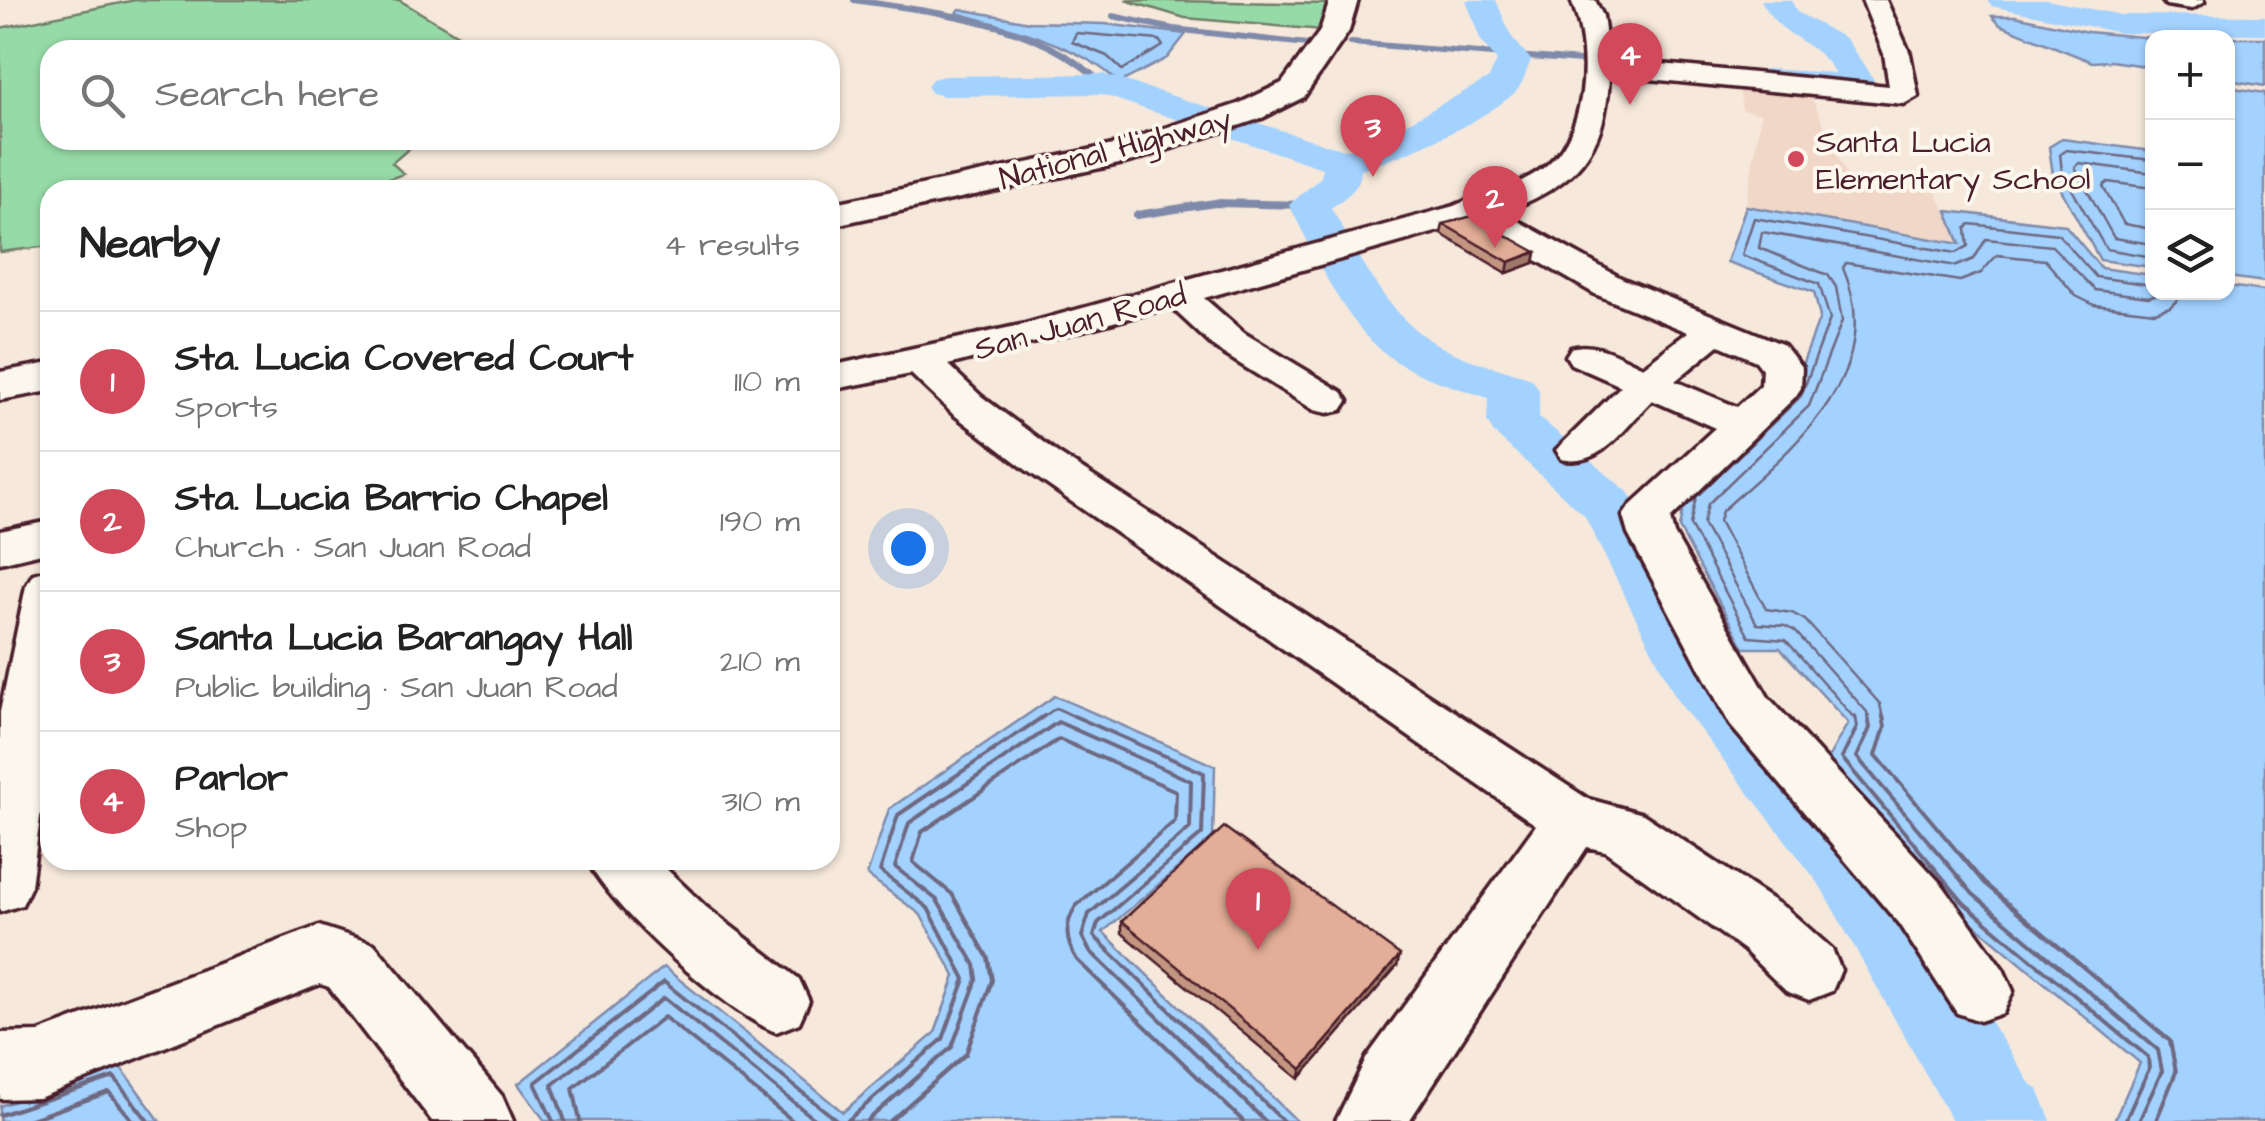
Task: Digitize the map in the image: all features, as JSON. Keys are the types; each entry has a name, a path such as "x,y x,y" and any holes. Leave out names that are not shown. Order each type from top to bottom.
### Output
{"main road":[{"name":"National Highway","path":"840,213 1121,154 1250,112 1293,90 1334,32 1344,0"},
{"path":"0,386 40,378"}],"street":[{"path":"1583,0 1598,63 1904,96 1897,54 1874,0"},
{"name":"San Juan Road","path":"840,376 921,362 1180,296 1473,210 1526,189 1565,168 1580,147 1598,63"},
{"path":"1473,210 1608,286 1770,353 1782,368 1781,388 1646,516 1650,534 1749,711 1921,905 1980,991"},
{"path":"1180,296 1230,341 1328,401"},
{"path":"1577,450 1646,385 1713,332"},
{"path":"1585,356 1741,424"},
{"path":"921,362 967,405 1044,463 1573,818 1622,831 1766,930 1809,970"},
{"path":"0,548 40,538"},
{"path":"14,840 28,686 40,631"},
{"path":"1372,1121 1392,1081 1573,818"},
{"path":"626,870 684,927 776,1001"},
{"path":"0,1066 38,1066 318,955 351,965 478,1121"}],"shaded area":[{"name":"Santa Lucia Elementary School","path":"1739,82 1808,90 1850,183 1936,192 1961,244 1746,206 1761,114 1742,110"}],"green space":[{"path":"135,0 399,0 466,40 40,40 40,150 407,150 392,163 404,174 385,180 40,180 40,247 0,252 0,28"},
{"path":"1125,0 1333,4 1322,30 1185,18"}],"water":[{"path":"960,9 1029,22 1105,24 1186,34 1167,58 1119,83 1086,58 1065,48 956,13"},
{"path":"1992,16 2015,16 2088,32 2145,37 2145,66 2092,62 2000,25"},
{"path":"2235,38 2265,38 2265,86 2235,81"},
{"path":"2235,88 2265,93 2265,282 2235,278"},
{"path":"2062,139 2145,150 2145,266 2100,260 2053,175 2049,147"},
{"path":"1746,206 1960,244 1947,211 2065,225 2101,268 2145,274 2145,300 2235,300 2235,287 2265,291 2265,1121 2114,1121 2140,1063 1957,910 1828,758 1848,723 1780,648 1744,648 1679,528 1686,493 1792,392 1820,317 1814,292 1727,262"},
{"path":"1055,696 1215,766 1213,838 1103,932 1297,1121 545,1121 518,1084 664,967 843,1112 935,1033 955,976 920,914 867,875 889,809"},
{"path":"119,1065 160,1121 0,1121 0,1106"}],"building":[{"path":"1472,216 1536,252 1509,262 1443,224"},
{"path":"1224,827 1400,955 1302,1069 1122,921"}],"waterway":[{"path":"854,0 953,16 1018,33 1077,63 1103,84"},
{"path":"1342,162 1382,152 1504,84 1514,60 1496,39 1481,0"},
{"path":"1766,79 1838,83 1857,80 1835,46 1785,18 1776,0"},
{"path":"2002,0 2121,24 2265,25"},
{"path":"1113,16 1173,29 1307,44"},
{"path":"1351,43 1594,62"},
{"path":"944,86 1103,84 1342,162"},
{"path":"1342,162 1341,181 1309,205 1367,307 1399,341 1418,354 1514,390 1513,422 1608,505 1701,683 1846,861 1997,1114 2006,1121"},
{"path":"1137,215 1215,203 1309,205"}],"place":[{"name":"Parlor","path":"1630,105"},
{"name":"Santa Lucia Elementary School","path":"1796,159"},
{"name":"Santa Lucia Barangay Hall","path":"1373,177"},
{"name":"Sta. Lucia Barrio Chapel","path":"1495,248"},
{"name":"Sta. Lucia Covered Court","path":"1258,950"}]}
